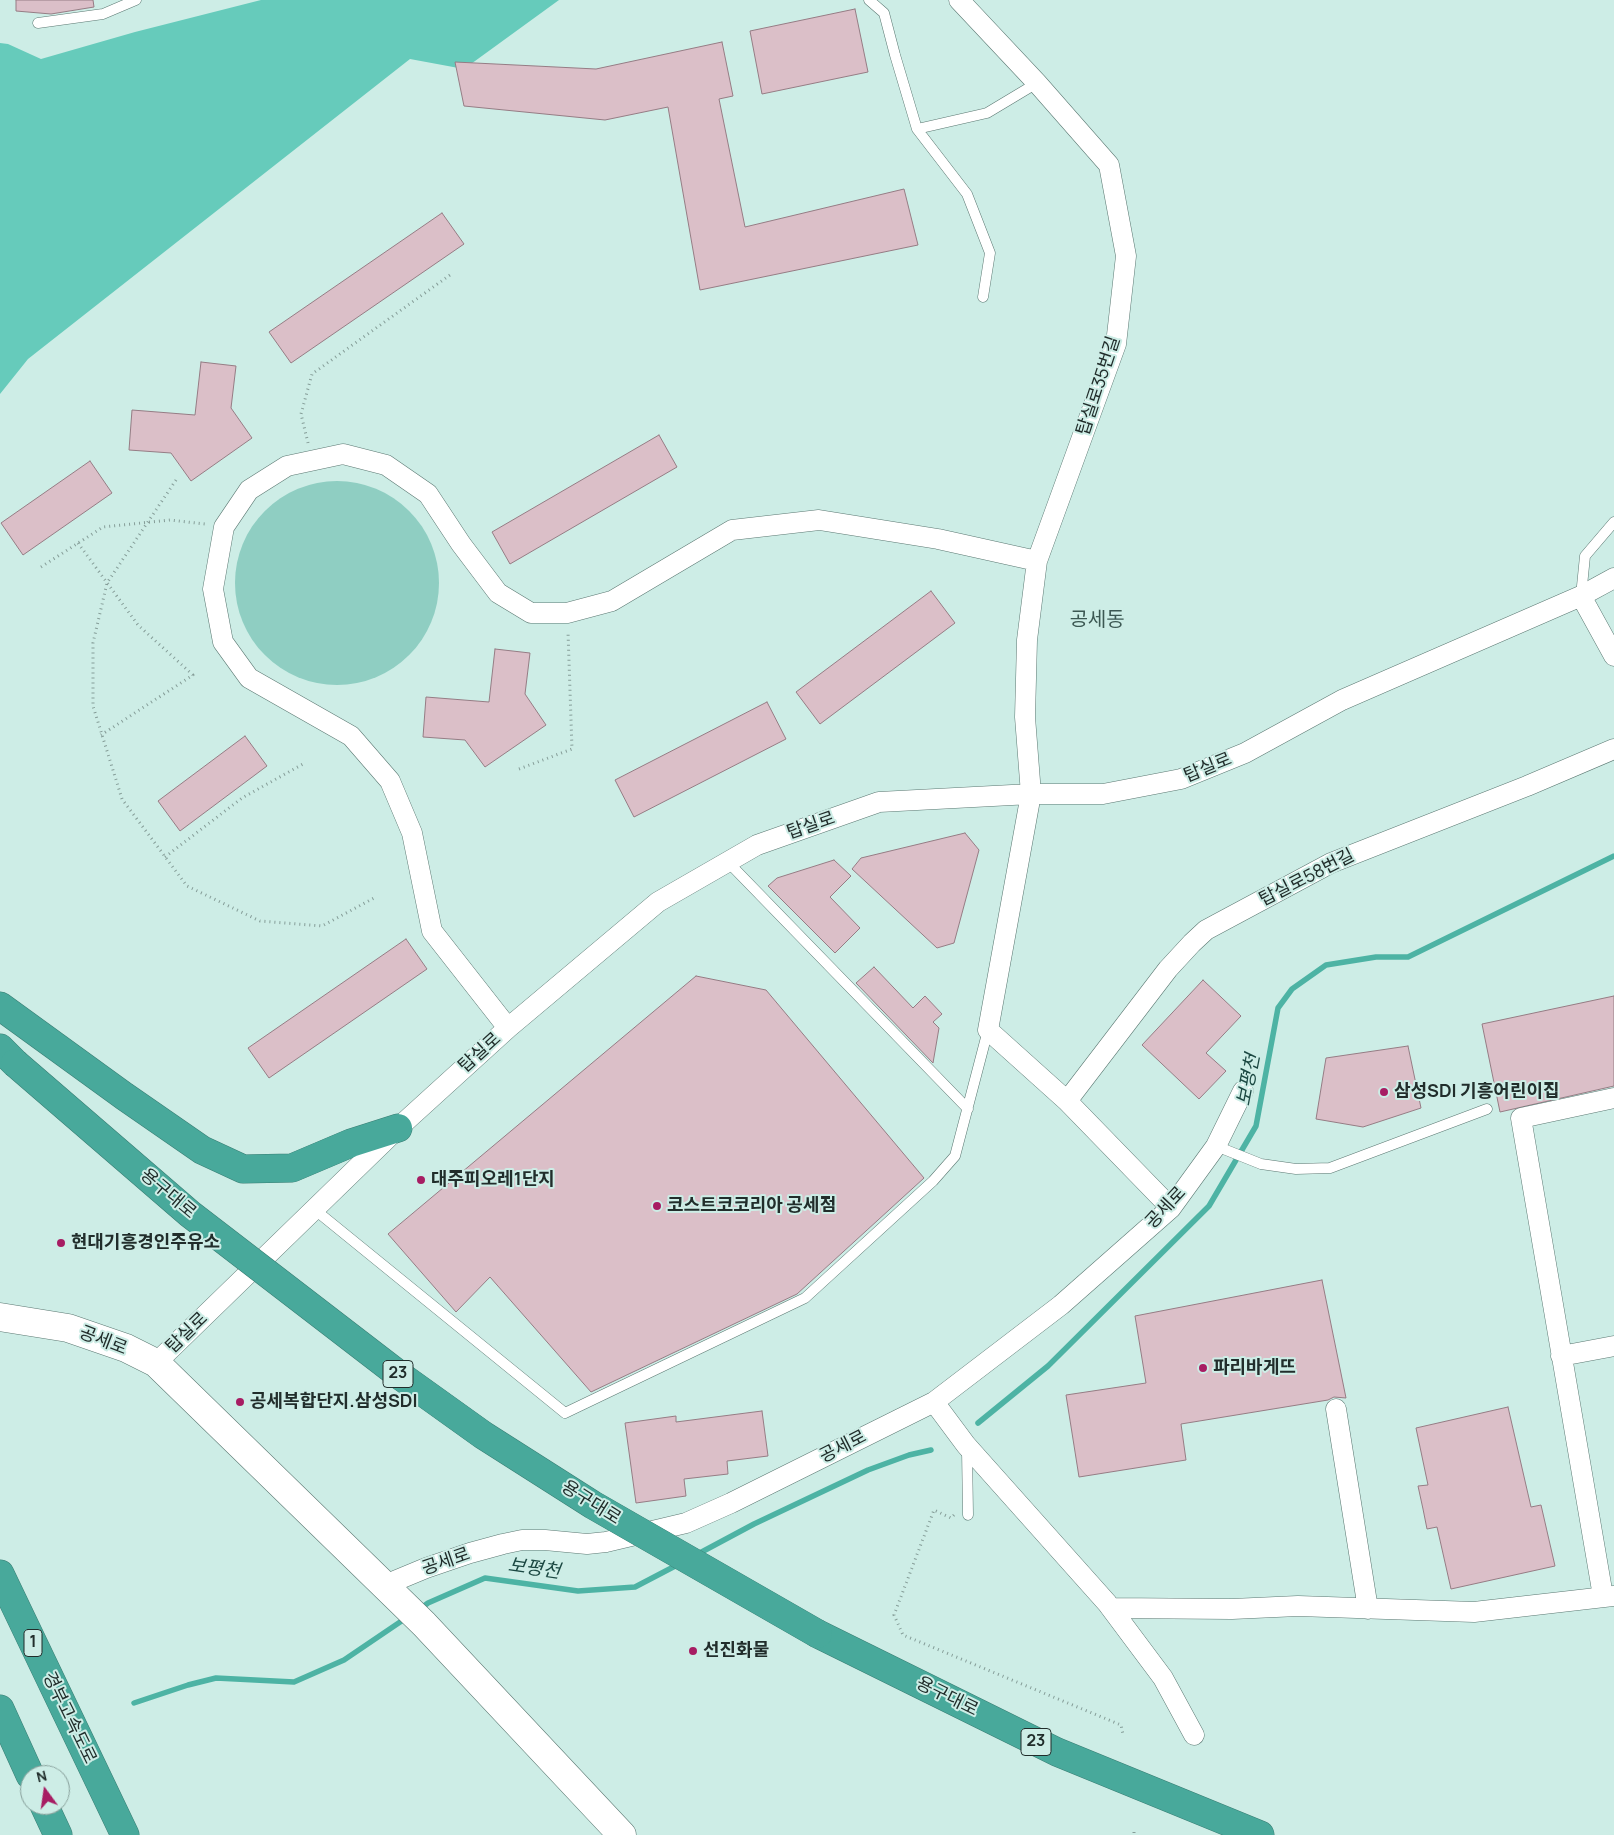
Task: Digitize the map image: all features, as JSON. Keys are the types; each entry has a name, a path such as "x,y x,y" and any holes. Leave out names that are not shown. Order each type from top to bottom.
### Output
{"highway":[{"path":"0,1006 202,1150 243,1169 292,1168 351,1143 398,1128"},
{"name":"용구대로","path":"7,1056 190,1214 402,1377 483,1435 602,1510 818,1634 1057,1752 1260,1835"},
{"name":"경부고속도로","path":"0,1574 126,1835"},
{"path":"0,1709 25,1765"},
{"path":"49,1815 58,1835"}],"street":[{"name":"탑실로35번길","path":"959,0 1038,83 1109,165 1126,256 1116,344 1037,561 1027,640 1025,717 1031,794 988,1030"},
{"path":"508,1028 432,931 412,833 390,781 351,736 249,678 223,642 213,589 224,527 249,490 287,466 343,454 386,466 428,494 461,544 498,593 531,613 567,613 612,601 732,530 818,520 938,539 1037,561"},
{"name":"탑실로","path":"156,1363 398,1128 508,1028 658,902 757,845 879,802 1031,794 1103,794 1181,779 1245,753 1342,700 1581,596 1614,578"},
{"path":"1581,596 1614,656"},
{"name":"탑실로58번길","path":"1067,1101 1168,969 1206,930 1331,863 1614,749"},
{"path":"988,1030 1067,1101 1171,1208"},
{"name":"공세로","path":"0,1318 68,1328 126,1348 156,1363 390,1589 426,1568 503,1544 522,1540 587,1544 606,1542 686,1523 731,1503 934,1402 1061,1305 1171,1208 1216,1146 1243,1091"},
{"path":"1111,1608 1222,1609 1298,1606 1474,1612 1609,1596 1562,1356 1521,1118 1614,1098"},
{"path":"1562,1356 1614,1346"},
{"path":"934,1402 966,1445 1111,1608 1163,1678 1194,1735"},
{"path":"1336,1409 1368,1609"},
{"path":"390,1589 622,1835"}],"lane":[{"path":"38,23 103,14 136,0"},
{"path":"869,0 884,13 917,129 967,194 990,253 983,297"},
{"path":"917,129 987,113 1038,83"},
{"path":"1581,596 1585,556 1614,522"},
{"path":"728,862 968,1110"},
{"path":"314,1209 565,1413 804,1298 933,1181 955,1156 988,1030"},
{"path":"1216,1146 1261,1164 1296,1169 1330,1168 1487,1109"},
{"path":"966,1445 968,1515"}],"path":[{"path":"313,460 301,414 312,374 450,275"},
{"path":"176,480 146,522 108,583 92,643 93,706 122,799 187,886 260,921 322,926 374,898"},
{"path":"41,567 103,527 170,520 224,527"},
{"path":"78,543 138,625 193,675 101,735"},
{"path":"519,769 572,748 567,613"},
{"path":"165,857 242,798 303,764"},
{"path":"956,1514 951,1518 934,1510 894,1615 903,1635 1120,1725 1123,1734"}],"green space":[{"path":"261,0 559,0 464,69 410,59 28,359 0,394 0,43 8,44 41,59 135,32"},
{"path":"327,481 347,481 367,485 385,493 402,504 416,518 427,535 435,553 439,583 435,613 427,631 416,648 402,662 385,673 367,681 347,685 327,685 307,681 289,673 272,662 258,648 247,631 239,613 235,593 235,573 239,553 247,535 258,518 272,504 289,493 307,485"}],"building":[{"path":"16,0 93,0 94,7 51,14 16,11"},
{"path":"855,9 868,72 762,94 750,31"},
{"path":"722,42 733,96 719,99 745,227 904,189 918,245 700,290 668,107 605,120 464,106 455,62 596,69"},
{"path":"442,213 464,244 291,363 269,332"},
{"path":"201,362 236,366 231,408 252,438 191,481 171,453 129,450 132,410 195,415"},
{"path":"659,435 677,467 510,564 492,532"},
{"path":"90,461 112,493 23,555 1,523"},
{"path":"931,591 955,623 820,724 796,692"},
{"path":"495,649 530,653 525,694 546,725 485,767 465,740 423,737 426,697 489,702"},
{"path":"767,702 786,739 634,817 615,780"},
{"path":"245,736 267,766 180,831 158,801"},
{"path":"965,833 979,850 954,943 937,948 852,869 861,858"},
{"path":"834,860 851,876 830,897 860,928 835,953 768,886 777,878"},
{"path":"406,939 427,969 269,1078 248,1048"},
{"path":"874,967 913,1008 925,996 942,1014 933,1022 939,1028 933,1063 856,983"},
{"name":"코스트코코리아 공세점","path":"696,976 766,990 924,1178 797,1294 591,1392 490,1277 456,1312 388,1234"},
{"path":"1203,980 1241,1016 1206,1053 1226,1071 1199,1099 1142,1045"},
{"path":"1614,996 1614,1086 1500,1112 1482,1024"},
{"path":"1408,1046 1421,1108 1363,1127 1316,1119 1326,1058"},
{"path":"1322,1280 1346,1398 1334,1397 1328,1400 1181,1424 1186,1460 1079,1477 1066,1395 1146,1383 1135,1316"},
{"path":"1508,1407 1531,1507 1541,1505 1555,1566 1451,1589 1437,1527 1427,1529 1418,1486 1428,1485 1416,1428"},
{"path":"762,1411 768,1456 727,1461 728,1474 684,1479 686,1496 636,1503 625,1423 676,1416 676,1422"}],"waterway":[{"name":"보평천","path":"978,1423 1048,1366 1209,1206 1256,1126 1278,1008 1292,989 1326,965 1376,957 1408,957 1614,856"},
{"name":"보평천","path":"696,1555 754,1524 868,1470 909,1455 931,1450"},
{"name":"보평천","path":"420,1609 428,1603 485,1578 578,1591 635,1587 679,1564"},
{"name":"보평천","path":"134,1703 216,1678 294,1682 344,1660 406,1618"}],"place":[{"name":"삼성SDI 기흥어린이집","path":"1384,1092"},
{"name":"대주피오레1단지","path":"421,1180"},
{"name":"코스트코코리아 공세점","path":"657,1206"},
{"name":"현대기흥경인주유소","path":"61,1243"},
{"name":"파리바게뜨","path":"1203,1368"},
{"name":"공세복합단지.삼성SDI","path":"240,1402"},
{"name":"선진화물","path":"693,1651"}],"district":[{"name":"공세동","path":"1097,620"}]}
